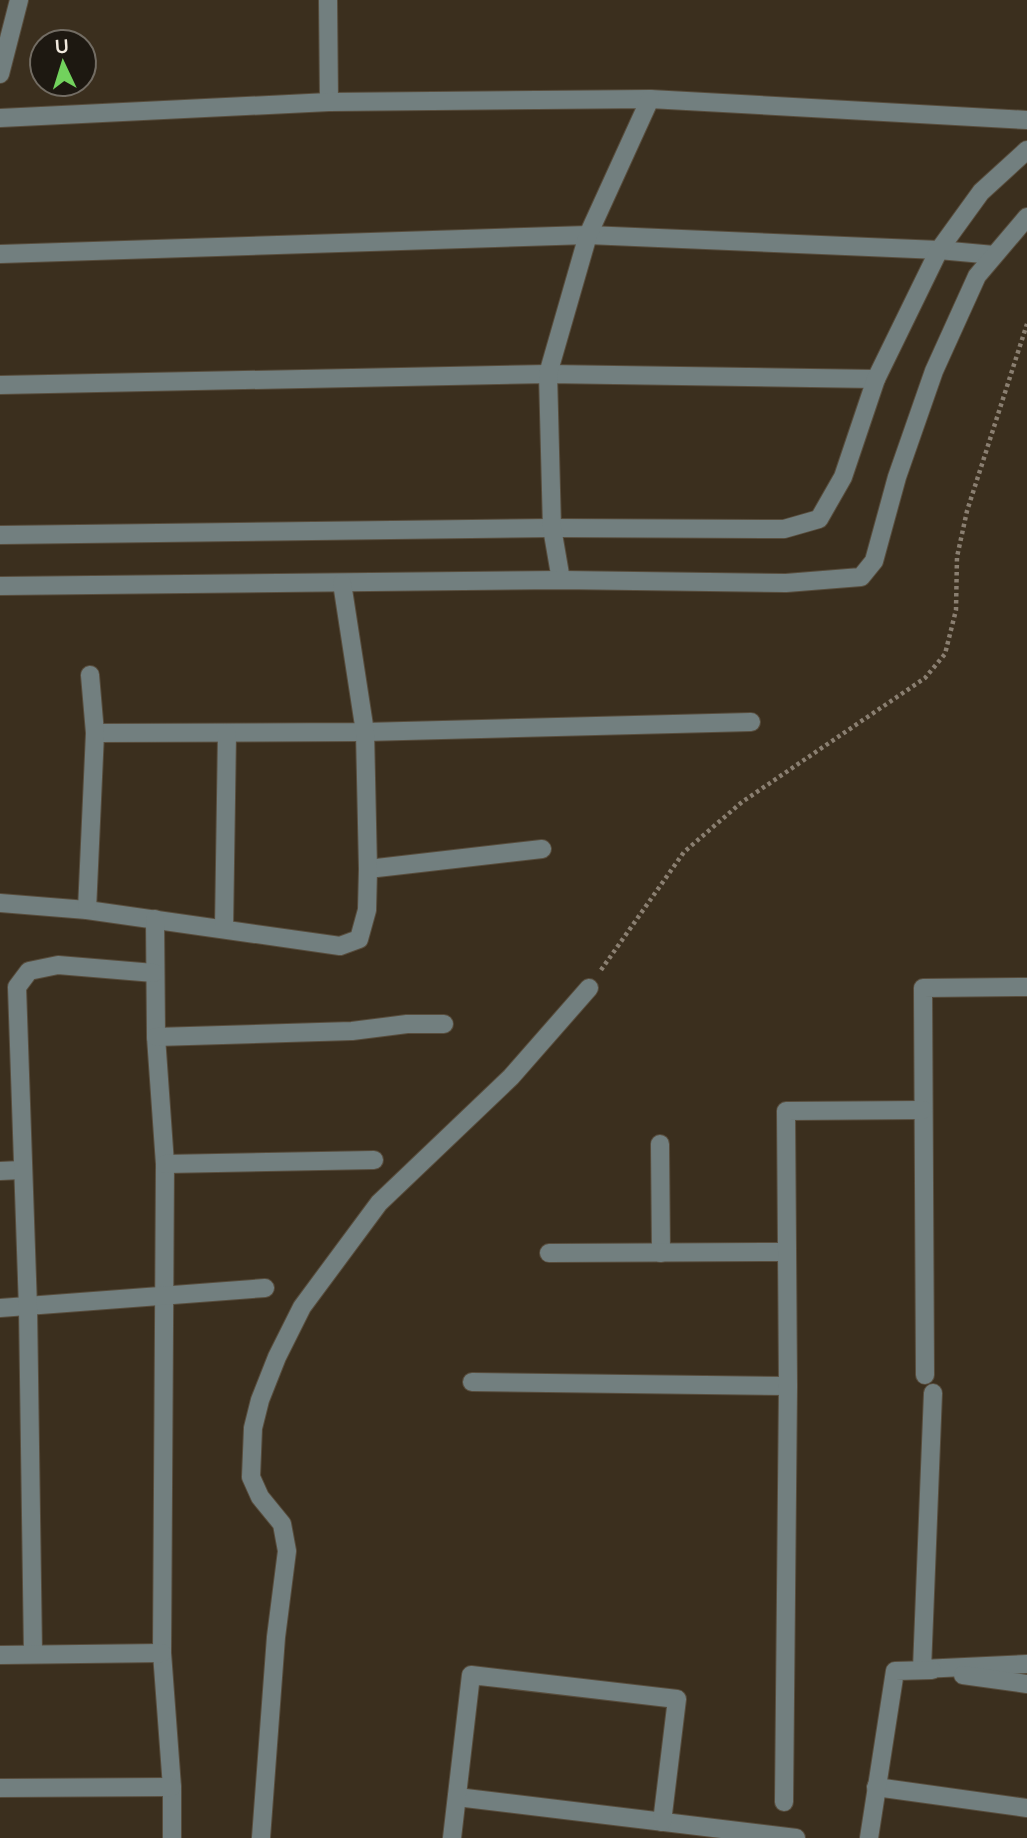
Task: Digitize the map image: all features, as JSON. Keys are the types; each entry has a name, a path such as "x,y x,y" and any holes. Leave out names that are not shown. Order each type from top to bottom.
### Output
{"street":[{"path":"0,74 19,0"},
{"path":"328,0 330,102"},
{"path":"561,580 552,528 548,374 589,235 650,99"},
{"path":"0,118 330,102 650,99 1027,120"},
{"path":"0,535 552,528 784,529 819,519 843,477 876,379 939,250 981,192 1027,150"},
{"path":"0,586 561,580 786,583 861,577 874,561 897,477 934,371 977,276 1027,217"},
{"path":"0,254 589,235 939,250 993,255"},
{"path":"0,385 548,374 876,379"},
{"path":"0,904 87,910 340,946 359,939 365,920 368,869 365,732 342,583"},
{"path":"87,910 95,733 90,675"},
{"path":"95,733 365,732 751,722"},
{"path":"224,929 227,733"},
{"path":"368,869 542,849"},
{"path":"155,919 156,1037 164,1164 166,1294 162,1653 172,1787 172,1838"},
{"path":"33,1653 28,1308 17,987 29,971 58,965 155,972"},
{"path":"925,1374 923,988 1027,987"},
{"path":"261,1838 276,1637 287,1551 282,1524 260,1497 251,1477 253,1428 260,1400 277,1357 302,1307 379,1203 511,1077 589,988"},
{"path":"156,1037 352,1031 407,1024 444,1024"},
{"path":"784,1802 788,1385 786,1111 923,1110"},
{"path":"660,1144 661,1253"},
{"path":"164,1164 374,1160"},
{"path":"0,1171 22,1170"},
{"path":"549,1253 787,1252"},
{"path":"0,1308 28,1308 166,1294 265,1288"},
{"path":"472,1382 788,1385"},
{"path":"922,1669 933,1393"},
{"path":"0,1656 33,1653 162,1653"},
{"path":"869,1838 895,1671 1027,1664"},
{"path":"922,1669 1027,1684"},
{"path":"452,1838 471,1675 677,1699 662,1822"},
{"path":"0,1788 172,1787"},
{"path":"876,1787 1027,1808"},
{"path":"457,1797 796,1838"}],"path":[{"path":"589,988 684,852 742,802 925,678 945,654 956,610 957,557 967,511 1027,324"}]}
